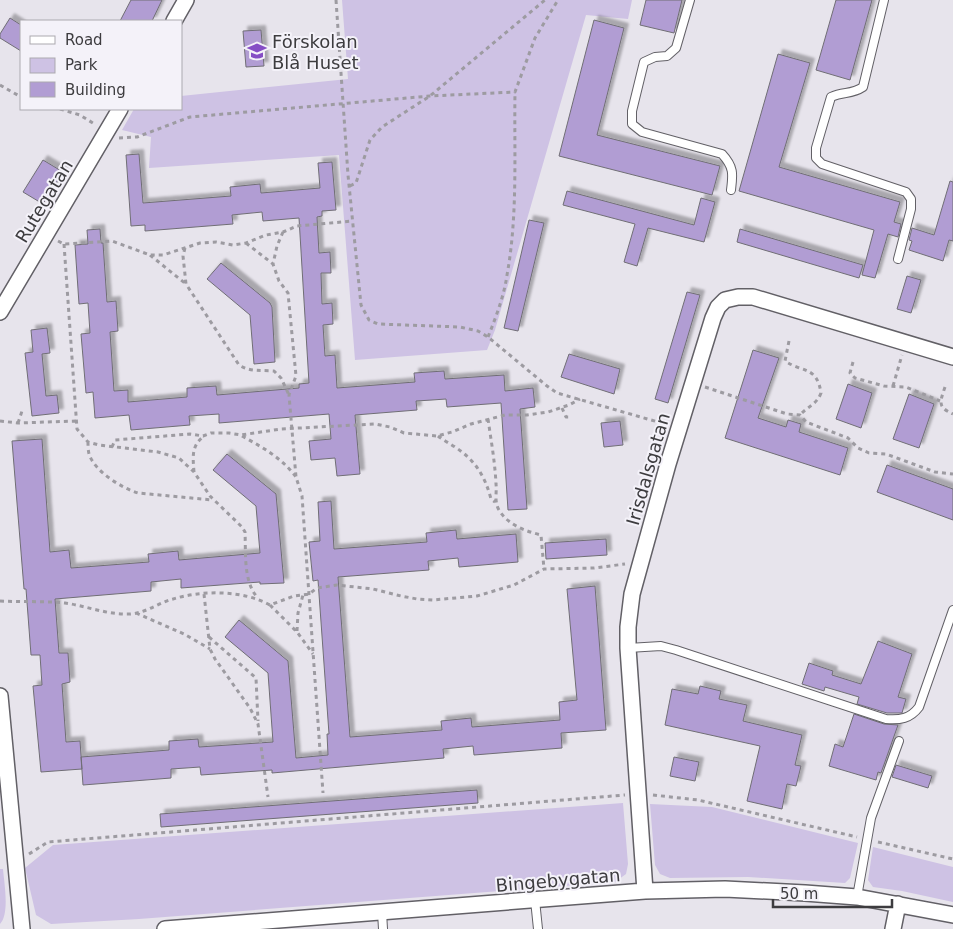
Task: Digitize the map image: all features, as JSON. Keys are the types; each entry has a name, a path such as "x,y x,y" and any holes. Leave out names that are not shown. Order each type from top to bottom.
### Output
{"street":[{"path":"175,20 186,0"},
{"name":"Rutegatan","path":"2,303 49,230 119,110"},
{"name":"Irisdalsgatan","path":"644,891 628,648 632,594 679,428 718,307 725,300 738,297 760,299 953,356"},
{"path":"0,696 2,748 22,929"},
{"name":"Bingebygatan","path":"165,929 644,891 725,889 857,897 953,915"},
{"path":"893,929 898,904"}],"lane":[{"path":"690,0 676,48 667,56 655,57 644,62 632,112 632,124 642,132 722,154 731,163 731,190"},
{"path":"884,0 863,87 854,93 841,92 831,97 816,148 816,158 822,164 906,192 911,199 911,209 898,259"},
{"path":"628,648 661,646 886,719 901,720 914,714 920,707 953,610"},
{"path":"857,897 871,818 898,741"},
{"path":"535,900 538,929"},
{"path":"382,912 384,929"}],"path":[{"path":"336,0 360,305 369,320 378,324 460,328 478,331 488,337 556,393 679,428"},
{"path":"350,186 356,183 370,140 377,132 430,96 545,0"},
{"path":"488,337 507,276 513,232 515,92 535,38 558,0"},
{"path":"0,85 20,96"},
{"path":"63,110 80,115 118,138 128,138 137,137 190,117 430,96 515,92"},
{"path":"49,230 58,241 64,244 112,242 150,255 163,255 200,243 216,242 233,245 246,243 297,226 353,220"},
{"path":"273,264 277,246 283,232"},
{"path":"246,243 273,264 279,280 288,293 296,376 289,395"},
{"path":"64,244 76,421 77,429 88,442 89,454 107,476 127,490 138,493 214,500"},
{"path":"185,248 183,256 186,284"},
{"path":"150,255 186,284 239,365 254,371 274,371 281,378 289,395 296,477 302,496 323,793"},
{"path":"789,341 785,360 812,372 816,377 821,393 815,403 800,415"},
{"path":"893,386 906,343"},
{"path":"853,362 850,373 855,378 884,386 906,387 940,401"},
{"path":"693,383 787,414 800,415 806,422 848,438 858,448 869,453 886,454 935,472 953,474"},
{"path":"945,387 940,401 943,410 953,414"},
{"path":"241,436 266,431 375,424 390,427 404,433 437,436 505,415 527,415 548,412 581,399"},
{"path":"18,423 23,408"},
{"path":"562,408 566,417 572,417"},
{"path":"488,419 498,509 510,522 522,530 541,534 544,569"},
{"path":"0,420 18,423 76,421"},
{"path":"194,472 196,442 203,436 211,433 229,433 241,436 276,457 288,466 296,477"},
{"path":"112,447 115,440 181,435 203,436"},
{"path":"437,436 462,452 476,465 487,483 491,499 496,502"},
{"path":"88,442 174,456 179,458 194,472 199,483 245,532 249,583 252,592 270,605 296,632 314,655"},
{"path":"270,605 294,596 310,594 318,588 337,585 374,588 417,599 433,600 477,596 514,585 544,569 594,568 641,562"},
{"path":"0,601 67,604 107,613 131,614 152,608 171,599 204,594 230,593 258,598"},
{"path":"204,594 210,649 250,708 258,724"},
{"path":"296,632 298,613 303,595"},
{"path":"136,613 184,634 210,649"},
{"path":"209,637 256,678 258,724 268,797"},
{"path":"14,854 23,858 48,842 639,794 698,800 953,859"}],"green space":[{"path":"342,0 632,0 628,19 586,15 495,330 487,350 355,360 339,155 149,168 151,137 122,130 133,110 182,110 182,96 348,79"},
{"path":"623,803 628,864 626,874 615,882 139,919 51,924 36,915 25,868 53,845"},
{"path":"650,804 712,807 858,843 850,878 845,883 748,877 670,878 660,874 655,865"},
{"path":"873,847 953,867 953,902 873,887 868,880"},
{"path":"0,869 3,869 6,906 0,924"}],"building":[{"path":"131,0 162,0 152,20 121,20"},
{"path":"646,0 682,0 674,33 640,25"},
{"path":"836,0 872,0 850,80 816,70"},
{"path":"10,18 20,24 20,50 0,38 0,34"},
{"path":"594,20 624,28 597,135 720,166 712,195 559,156"},
{"path":"261,30 264,66 246,67 243,31"},
{"path":"778,54 810,63 779,167 900,202 894,222 901,224 898,237 888,234 875,278 862,275 874,230 739,191"},
{"path":"139,154 143,203 231,196 230,187 260,184 261,193 320,188 318,163 332,162 336,210 322,211 322,216 317,217 319,253 330,252 331,273 321,273 322,304 332,303 333,324 323,325 325,356 335,355 337,388 415,382 414,373 444,371 445,379 504,375 505,391 533,388 535,407 520,409 527,509 508,510 501,403 447,407 446,399 416,401 417,410 355,415 360,474 337,476 335,458 311,460 309,441 331,439 329,414 219,423 219,414 189,416 190,425 131,430 129,415 95,418 93,392 86,393 81,334 90,333 88,303 79,304 75,245 88,244 87,230 100,229 101,243 103,243 107,302 116,301 118,331 110,332 114,391 128,390 128,402 187,397 187,388 216,386 217,395 299,388 299,384 309,383 299,218 263,221 262,212 232,215 233,224 145,231 145,225 131,226 126,155"},
{"path":"43,160 63,172 43,204 23,192"},
{"path":"950,181 953,182 953,241 949,240 943,261 909,250 912,241 909,240 912,228 934,235"},
{"path":"567,191 694,225 701,198 715,202 704,242 648,228 637,266 624,262 635,224 563,205"},
{"path":"529,220 544,223 518,331 504,328"},
{"path":"740,229 863,265 859,278 737,242"},
{"path":"221,263 270,303 272,307 275,362 254,364 250,315 207,279"},
{"path":"907,276 921,280 911,313 897,309"},
{"path":"687,292 700,295 668,403 655,399"},
{"path":"47,328 50,353 42,354 46,396 57,395 59,413 32,416 25,353 33,352 31,330"},
{"path":"753,350 779,358 758,418 786,427 788,420 801,424 799,432 848,448 840,475 725,438"},
{"path":"569,354 620,369 614,394 561,377"},
{"path":"848,384 872,393 861,428 836,419"},
{"path":"909,394 934,404 919,448 893,439"},
{"path":"620,421 623,445 604,447 601,423"},
{"path":"42,439 50,552 69,550 71,568 149,562 148,554 178,551 179,560 260,553 256,506 213,470 227,454 276,494 284,583 260,584 260,582 181,588 181,579 151,582 151,591 55,599 59,653 68,653 70,682 62,684 66,742 80,741 82,769 41,772 33,686 42,685 40,655 31,655 12,441"},
{"path":"887,465 953,489 953,520 877,492"},
{"path":"331,501 334,549 427,542 426,533 456,530 457,539 516,534 518,562 459,567 458,558 428,561 429,570 338,577 350,737 442,730 441,721 471,718 472,727 560,720 559,702 577,700 567,589 595,586 606,730 561,733 562,748 474,755 473,746 443,749 444,758 272,773 272,770 201,775 200,767 171,769 171,778 83,785 81,757 169,750 169,741 198,739 199,747 273,742 268,673 225,637 239,620 288,661 296,758 328,755 327,734 329,734 318,580 313,581 309,542 320,541 318,502"},
{"path":"606,539 607,555 546,559 545,543"},
{"path":"878,641 912,654 898,697 906,699 902,713 887,713 857,704 859,697 825,687 824,691 802,684 809,663 833,671 832,675 861,684"},
{"path":"700,686 721,691 719,699 747,705 743,721 802,735 795,765 801,766 796,786 787,784 782,809 747,801 760,746 665,725 672,689 698,694"},
{"path":"854,714 884,724 898,725 881,773 878,772 876,780 829,766 835,744 843,747"},
{"path":"674,757 699,762 695,781 670,776"},
{"path":"896,765 932,776 928,788 892,777"},
{"path":"477,790 478,803 161,827 160,814"}],"place":[{"name":"Förskolan Blå Huset","path":"257,51"}]}
